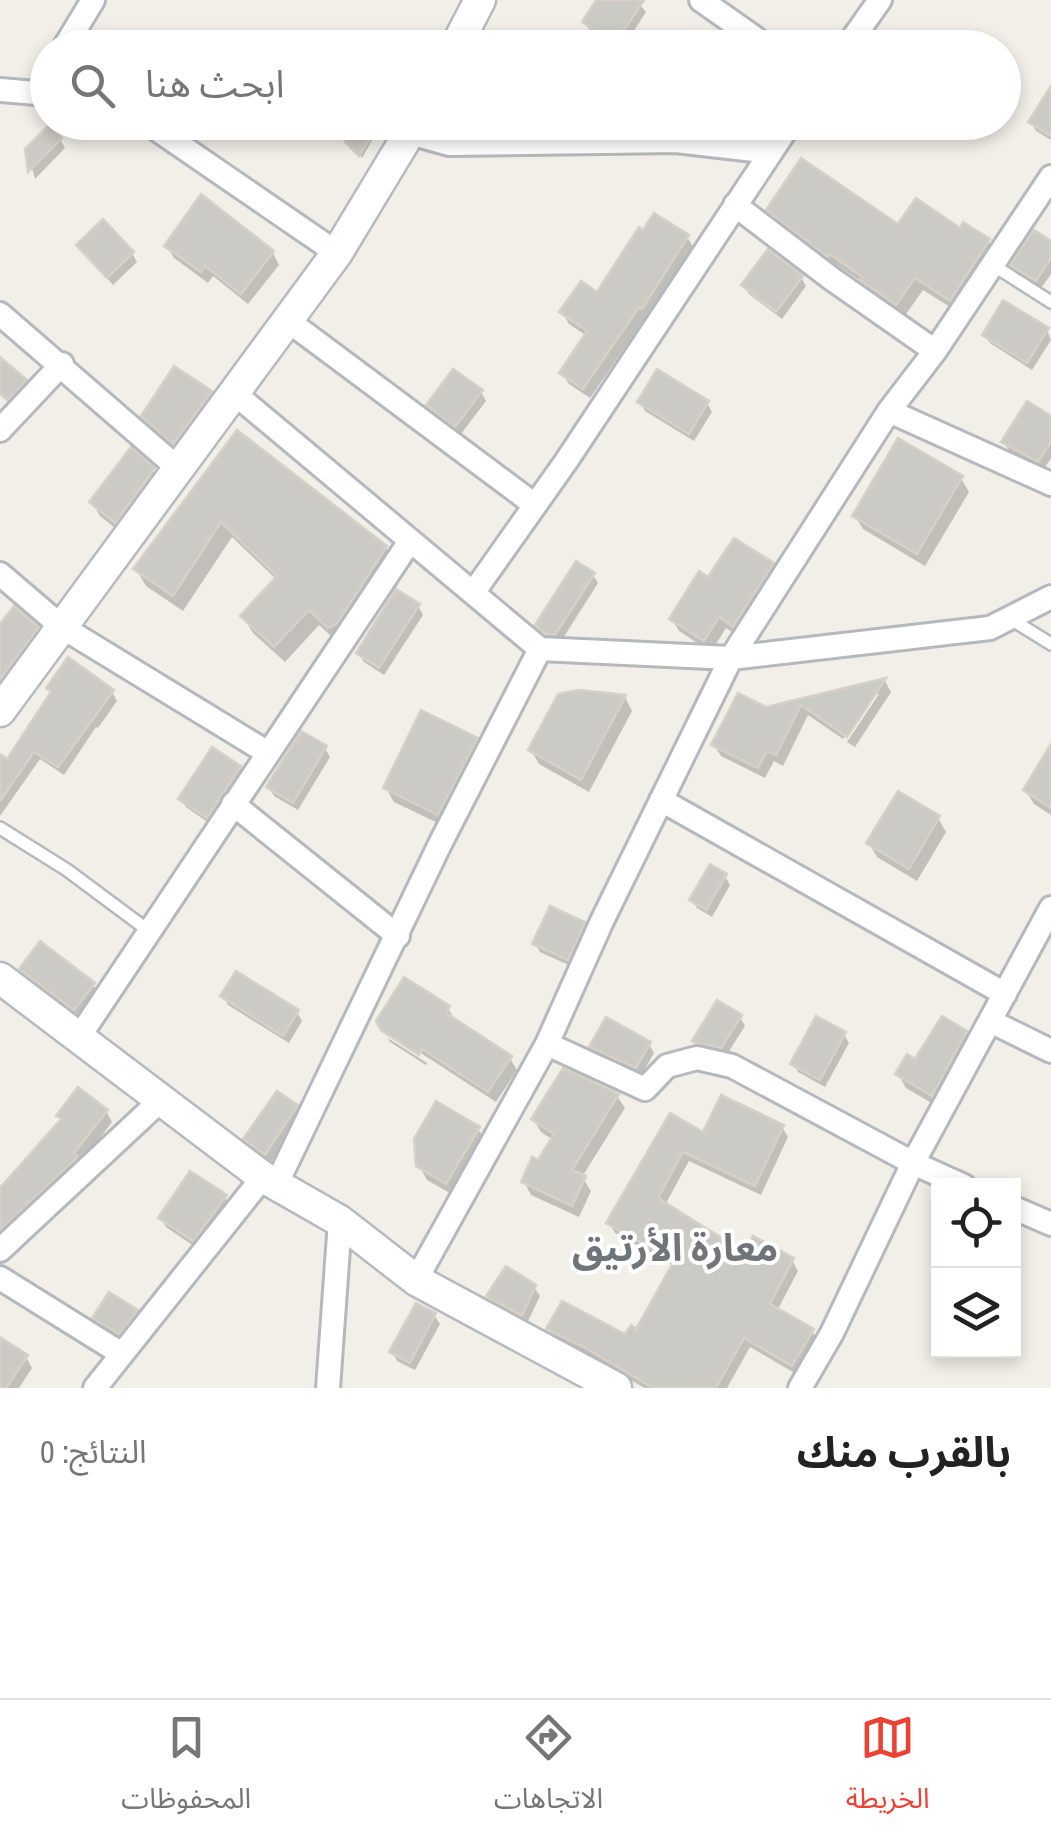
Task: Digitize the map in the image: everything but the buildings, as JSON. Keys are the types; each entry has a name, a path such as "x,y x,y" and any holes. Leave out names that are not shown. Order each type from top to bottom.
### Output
{"street":[{"path":"75,30 93,0"},
{"path":"464,30 480,0"},
{"path":"701,0 744,30"},
{"path":"859,30 880,0"},
{"path":"0,90 30,88"},
{"path":"172,140 337,253"},
{"path":"0,711 337,253 406,140"},
{"path":"440,140 449,144 676,140 770,152"},
{"path":"473,594 779,140"},
{"path":"416,1280 547,1044 602,921 731,658 890,412 1051,178"},
{"path":"736,205 935,351"},
{"path":"0,314 179,469"},
{"path":"287,320 535,505"},
{"path":"0,430 62,364"},
{"path":"234,393 540,650 731,658 990,628 1051,598"},
{"path":"890,412 1051,484"},
{"path":"79,1037 410,541"},
{"path":"0,574 62,627 268,753"},
{"path":"95,1388 269,1181 398,936 440,844 540,650"},
{"path":"662,800 1005,994"},
{"path":"233,804 398,936"},
{"path":"800,1388 832,1332 912,1162 1051,908"},
{"path":"0,978 269,1181 340,1221 416,1280 616,1388"},
{"path":"990,1021 1051,1051"},
{"path":"547,1044 645,1089 667,1066 697,1058 732,1066 947,1178"},
{"path":"0,1250 161,1100"},
{"path":"1021,1211 1051,1224"},
{"path":"328,1388 340,1221"},
{"path":"0,1278 122,1354"}],"lane":[{"path":"993,265 1051,302"},
{"path":"1009,618 1051,644"},
{"path":"0,828 67,870 150,932"}],"district":[{"name":"معارة الأرتيق","path":"675,1248"}]}
